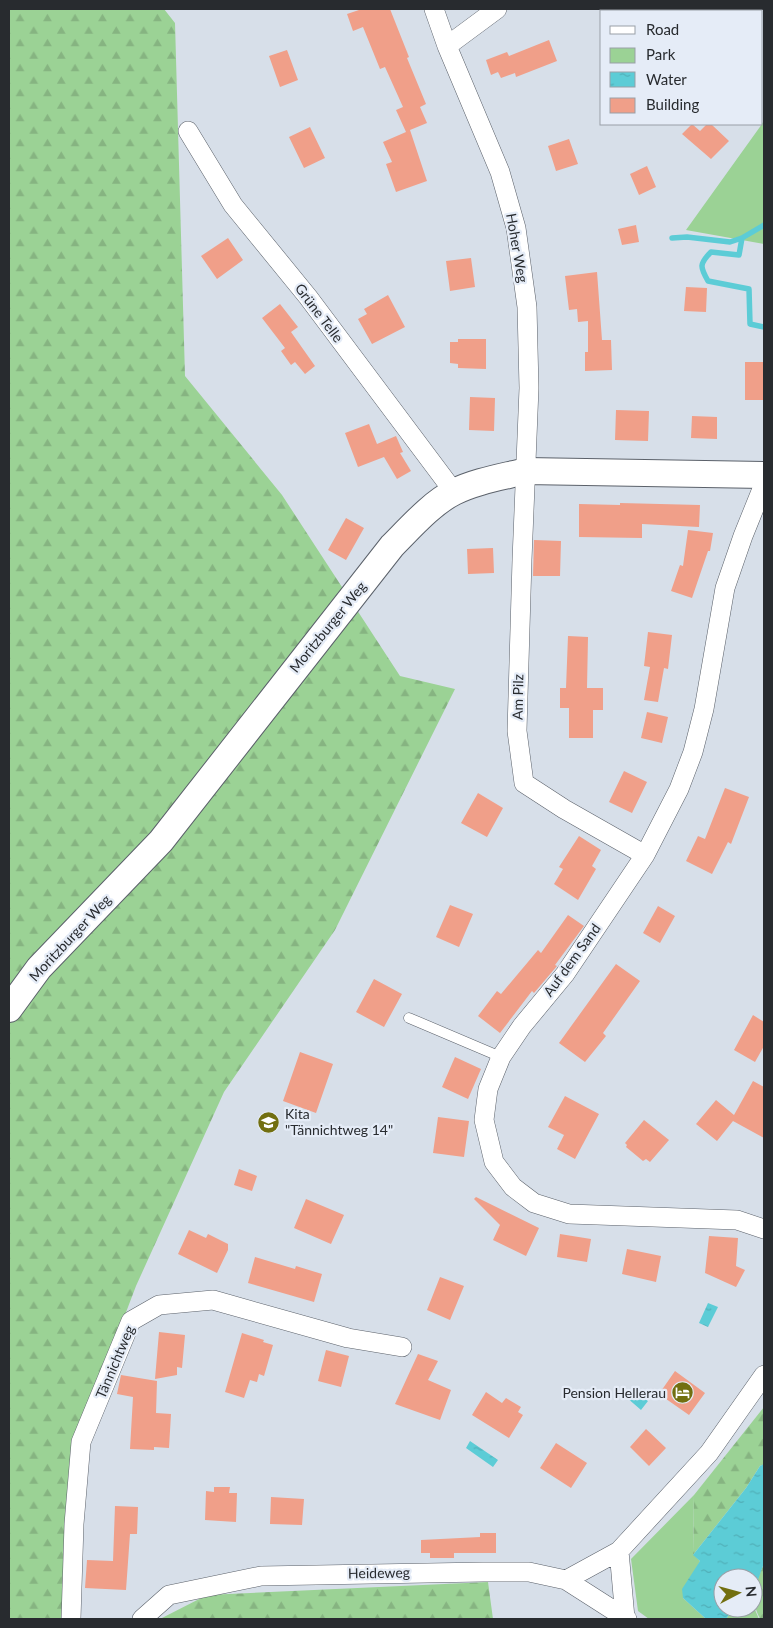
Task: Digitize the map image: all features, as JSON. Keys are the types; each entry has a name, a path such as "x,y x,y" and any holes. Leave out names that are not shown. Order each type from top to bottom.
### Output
{"street":[{"name":"Hoher Weg","path":"434,9 447,46 500,172 516,228 527,306 529,388 526,471"},
{"path":"447,46 497,9"},
{"name":"Grüne Telle","path":"188,131 233,205 308,298 454,492"},
{"name":"Moritzburger Weg","path":"9,1009 39,968 161,841 392,546 431,509 454,492 488,480 526,471 764,475"},
{"name":"Am Pilz","path":"526,471 517,731 524,783 564,809 645,855"},
{"name":"Auf dem Sand","path":"764,484 742,536 725,588 704,709 693,752 679,789 645,855 565,974 522,1026 501,1057 488,1089 484,1120 494,1162 513,1186 534,1203 569,1214 737,1220 764,1229"},
{"name":"Tännichtweg","path":"71,1619 74,1524 81,1442 131,1321 159,1305 213,1300 348,1338 402,1347"},
{"path":"626,1619 566,1580 619,1551 709,1452 764,1375"},
{"path":"619,1551 626,1619"},
{"name":"Heideweg","path":"142,1619 169,1595 261,1576 529,1572 566,1580"}],"lane":[{"path":"409,1018 501,1057"}],"green space":[{"path":"9,9 164,9 175,23 185,376 282,495 400,676 455,689 335,930 224,1092 136,1286 77,1441 64,1619 9,1619"},
{"path":"764,120 764,244 686,230 763,125"},
{"path":"764,1407 764,1464 760,1466 746,1488 693,1555 694,1495"},
{"path":"694,1495 693,1554 700,1561 683,1598 706,1619 649,1619 638,1611 631,1559"},
{"path":"764,1563 764,1619 760,1619 763,1618 762,1568"},
{"path":"488,1582 493,1619 160,1619 207,1595"},
{"path":"759,1618 759,1619 726,1619"}],"water":[{"path":"708,1303 718,1307 708,1327 699,1323"},
{"path":"633,1388 648,1401 641,1410 626,1397"},
{"path":"470,1441 498,1460 493,1467 466,1448"},
{"path":"764,1464 764,1563 762,1568 713,1568 713,1618 727,1618 706,1619 683,1598 682,1589 700,1561 693,1555 746,1488 760,1466"}],"building":[{"path":"362,9 390,9 426,104 420,107 427,123 410,130 427,181 396,192 386,164 392,162 383,142 406,132 396,110 403,107 385,67 380,69 363,27 353,31 347,14"},
{"path":"549,40 557,61 516,77 515,73 501,78 498,72 491,75 486,60 507,52 509,56"},
{"path":"287,50 298,80 280,87 269,56"},
{"path":"691,125 700,131 706,125 712,125 729,141 711,159 682,134"},
{"path":"310,127 325,158 304,168 289,137"},
{"path":"569,139 578,164 556,171 548,146"},
{"path":"647,166 656,187 639,195 630,174"},
{"path":"636,225 639,242 622,245 618,229"},
{"path":"228,238 243,260 217,279 201,256"},
{"path":"471,258 475,287 450,291 446,261"},
{"path":"597,272 602,340 611,340 612,370 585,371 585,352 588,352 588,321 578,322 577,309 569,310 565,276"},
{"path":"686,287 707,288 706,312 684,311"},
{"path":"388,295 405,327 372,344 358,319 367,314 364,309"},
{"path":"280,304 298,327 291,332 315,366 305,374 295,362 291,365 281,351 285,348 262,318"},
{"path":"458,339 486,339 486,369 458,368 458,364 450,363 450,342 458,342"},
{"path":"745,362 764,362 764,400 745,400"},
{"path":"470,397 495,398 494,431 469,430"},
{"path":"616,410 649,411 648,441 615,440"},
{"path":"692,416 717,417 717,439 691,438"},
{"path":"369,424 377,444 396,436 403,452 400,453 411,471 397,479 384,457 358,467 345,433"},
{"path":"620,503 700,505 699,527 642,524 642,538 579,537 579,504 620,505"},
{"path":"346,518 364,528 346,560 328,550"},
{"path":"688,530 713,533 710,551 708,551 692,598 671,591 680,565 683,566"},
{"path":"534,540 561,541 560,576 533,576"},
{"path":"493,548 494,573 468,574 467,549"},
{"path":"648,632 672,635 668,669 664,668 658,702 644,700 650,667 644,666"},
{"path":"568,636 588,637 587,688 603,688 603,710 593,710 593,738 569,738 569,708 560,708 560,688 566,688"},
{"path":"647,712 668,717 662,743 641,738"},
{"path":"624,771 647,782 632,813 609,802"},
{"path":"725,788 749,797 731,844 728,842 712,874 686,861 698,836 705,839"},
{"path":"478,793 503,808 487,837 461,823"},
{"path":"579,836 601,850 592,866 596,869 578,900 554,884 563,869 559,867"},
{"path":"450,905 473,914 459,947 436,937"},
{"path":"658,906 675,916 660,943 643,933"},
{"path":"568,915 584,926 555,965 557,966 534,993 532,991 500,1033 478,1016 497,991 501,994 538,950 541,953"},
{"path":"616,964 640,981 603,1033 606,1036 585,1062 559,1043"},
{"path":"374,979 402,994 384,1027 356,1012"},
{"path":"753,1015 764,1022 764,1046 755,1062 734,1050"},
{"path":"300,1052 333,1064 316,1113 283,1101"},
{"path":"455,1057 481,1069 468,1099 442,1087"},
{"path":"753,1081 764,1087 764,1138 733,1121 717,1141 696,1124 716,1100 734,1115"},
{"path":"565,1096 599,1114 575,1159 557,1149 564,1135 548,1127"},
{"path":"438,1117 469,1121 464,1157 433,1153"},
{"path":"644,1120 669,1140 650,1162 646,1159 643,1161 626,1147 625,1143"},
{"path":"239,1169 257,1176 252,1191 234,1185"},
{"path":"476,1197 539,1228 526,1256 493,1240 500,1225 474,1199"},
{"path":"306,1199 344,1215 331,1244 294,1228"},
{"path":"189,1230 206,1238 208,1234 228,1244 228,1250 217,1273 178,1254"},
{"path":"560,1234 591,1239 587,1262 557,1257"},
{"path":"709,1236 738,1238 736,1266 745,1270 736,1287 705,1273"},
{"path":"627,1249 661,1256 656,1282 622,1274"},
{"path":"255,1257 295,1269 296,1266 322,1274 314,1302 248,1283"},
{"path":"440,1277 464,1286 450,1320 427,1310"},
{"path":"159,1332 185,1335 182,1368 177,1367 177,1375 155,1379"},
{"path":"242,1333 273,1345 264,1376 259,1374 257,1382 250,1380 244,1398 225,1392"},
{"path":"326,1350 349,1356 341,1387 318,1381"},
{"path":"418,1354 438,1361 428,1380 451,1390 440,1420 395,1404"},
{"name":"Pension Hellerau","path":"675,1371 705,1393 689,1415 659,1394"},
{"path":"121,1375 157,1381 156,1413 171,1414 169,1448 154,1447 154,1450 130,1449 133,1397 117,1394"},
{"path":"486,1392 502,1403 506,1398 521,1407 518,1412 523,1415 509,1438 472,1415"},
{"path":"646,1429 666,1448 649,1466 630,1447"},
{"path":"556,1443 587,1463 571,1488 540,1468"},
{"path":"214,1487 230,1487 229,1493 237,1493 236,1522 205,1520 206,1491 214,1492"},
{"path":"271,1497 304,1499 302,1525 270,1524"},
{"path":"115,1506 138,1507 137,1534 130,1534 126,1590 85,1588 87,1560 113,1561"},
{"path":"480,1533 496,1533 496,1553 454,1553 454,1558 430,1558 430,1553 421,1553 421,1540 480,1537"}],"waterway":[{"path":"672,238 687,237 730,242 742,238 764,225"},
{"path":"742,238 739,255 711,252 704,260 702,269 708,281 749,289 750,324 764,327"}],"place":[{"name":"Kita \"Tännichtweg 14\"","path":"269,1122"},
{"name":"Pension Hellerau","path":"682,1393"}]}
